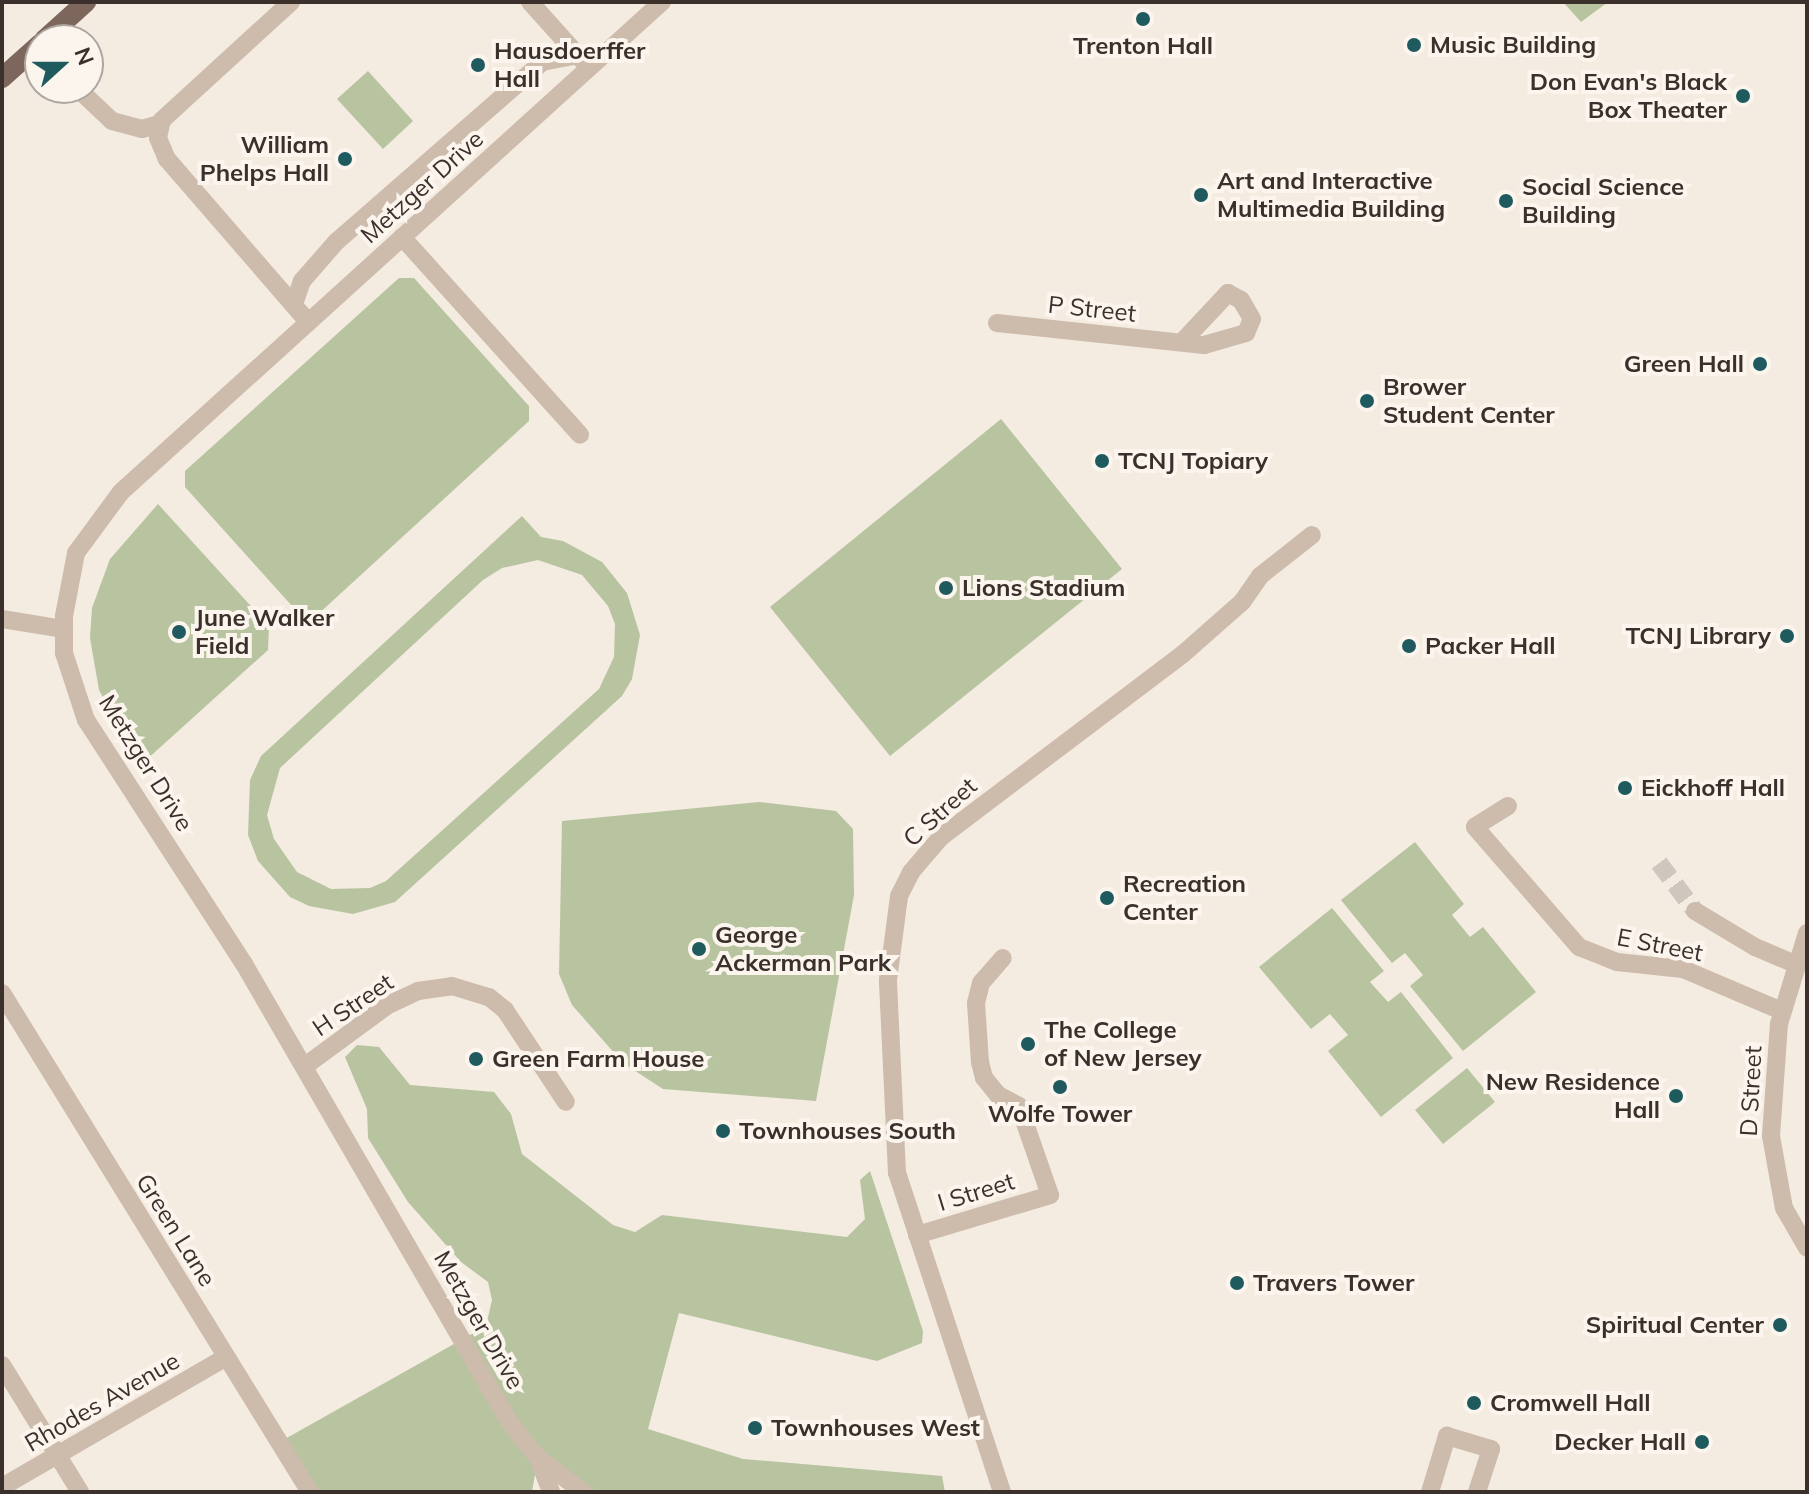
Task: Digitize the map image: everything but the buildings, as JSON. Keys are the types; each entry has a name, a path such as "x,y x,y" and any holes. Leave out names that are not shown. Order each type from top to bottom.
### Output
{"main road":[{"path":"62,24 86,2"},
{"path":"2,78 24,59"}],"street":[{"path":"94,104 112,121 142,129 160,124 291,2"},
{"path":"530,2 583,61"},
{"name":"Metzger Drive","path":"583,1492 537,1457 510,1423 305,1066 86,720 71,681 64,629 68,581 76,553 101,513 402,237 583,61 662,2"},
{"path":"294,304 302,281 336,242 542,62 583,61"},
{"path":"160,124 158,138 167,159 308,322"},
{"path":"402,237 580,435"},
{"name":"P Street","path":"997,323 1182,342"},
{"name":"C Street","path":"1002,1492 917,1235 894,1146 888,980 892,919 911,872 958,823 1183,654 1242,602 1260,576 1312,535"},
{"path":"2,619 64,629"},
{"name":"E Street","path":"1508,806 1475,827 1579,947 1617,962 1683,969 1782,1011"},
{"path":"1695,911 1795,964"},
{"name":"D Street","path":"1805,1240 1777,1184 1771,1136 1782,1011 1807,933"},
{"name":"I Street","path":"917,1235 1050,1195 1019,1106 998,1095 984,1078 980,1062 976,1003 981,983 1003,958"},
{"name":"H Street","path":"305,1066 388,1005 418,991 452,986 489,997 505,1010 566,1102"},
{"name":"Green Lane","path":"2,993 310,1492"},
{"name":"Rhodes Avenue","path":"2,1487 226,1357"},
{"path":"2,1365 80,1492"},
{"path":"1430,1492 1447,1436 1491,1449 1477,1492"},
{"path":"537,1457 551,1492"}],"green space":[{"path":"1563,2 1608,2 1581,22"},
{"path":"368,71 413,121 383,149 337,99"},
{"path":"399,278 414,278 529,406 529,421 315,617 301,616 185,487 185,471"},
{"name":"Lions Stadium","path":"1001,419 1122,569 890,756 770,607"},
{"name":"June Walker Field","path":"158,504 269,626 268,650 145,761 124,737 99,690 90,638 92,608 110,559"},
{"path":"522,516 541,537 563,541 602,562 627,593 640,635 632,679 622,696 395,902 353,914 309,906 290,897 258,861 248,835 250,780 261,756","holes":["538,560 582,575 608,606 615,624 614,657 599,689 386,881 370,888 331,889 297,872 274,839 267,815 280,768 483,580 502,568"]},
{"name":"George Ackerman Park","path":"759,802 836,811 853,829 854,895 816,1101 663,1089 623,1063 572,1005 559,974 562,821"},
{"path":"1415,842 1464,904 1452,915 1470,937 1483,927 1536,992 1463,1051 1410,986 1423,975 1405,953 1392,963 1341,900"},
{"path":"1332,908 1384,971 1370,982 1388,1002 1401,992 1453,1058 1381,1117 1328,1051 1348,1035 1330,1014 1311,1029 1259,967"},
{"path":"357,1045 379,1047 410,1085 494,1092 511,1114 522,1154 613,1225 635,1232 662,1215 847,1237 865,1219 860,1180 870,1171 923,1331 922,1343 877,1361 679,1313 648,1429 743,1459 942,1476 945,1492 596,1492 538,1457 532,1492 307,1492 276,1444 486,1326 492,1300 488,1282 461,1262 408,1202 368,1138 367,1109 345,1057"},
{"path":"1467,1068 1495,1102 1443,1144 1415,1110"}],"tunnel":[{"path":"1659,863 1695,911"}],"place":[{"name":"Trenton Hall","path":"1143,19"},
{"name":"Music Building","path":"1414,45"},
{"name":"Hausdoerffer Hall","path":"478,65"},
{"name":"Don Evan's Black Box Theater","path":"1743,96"},
{"name":"William Phelps Hall","path":"345,159"},
{"name":"Art and Interactive Multimedia Building","path":"1201,195"},
{"name":"Social Science Building","path":"1506,201"},
{"name":"Green Hall","path":"1760,364"},
{"name":"Brower Student Center","path":"1367,401"},
{"name":"TCNJ Topiary","path":"1102,461"},
{"name":"Lions Stadium","path":"946,588"},
{"name":"June Walker Field","path":"179,632"},
{"name":"TCNJ Library","path":"1787,636"},
{"name":"Packer Hall","path":"1409,646"},
{"name":"Eickhoff Hall","path":"1625,788"},
{"name":"Recreation Center","path":"1107,898"},
{"name":"George Ackerman Park","path":"699,949"},
{"name":"The College of New Jersey","path":"1028,1044"},
{"name":"Green Farm House","path":"476,1059"},
{"name":"Wolfe Tower","path":"1060,1087"},
{"name":"New Residence Hall","path":"1676,1096"},
{"name":"Townhouses South","path":"723,1131"},
{"name":"Travers Tower","path":"1237,1283"},
{"name":"Spiritual Center","path":"1780,1325"},
{"name":"Cromwell Hall","path":"1474,1403"},
{"name":"Townhouses West","path":"755,1428"},
{"name":"Decker Hall","path":"1702,1442"}]}
